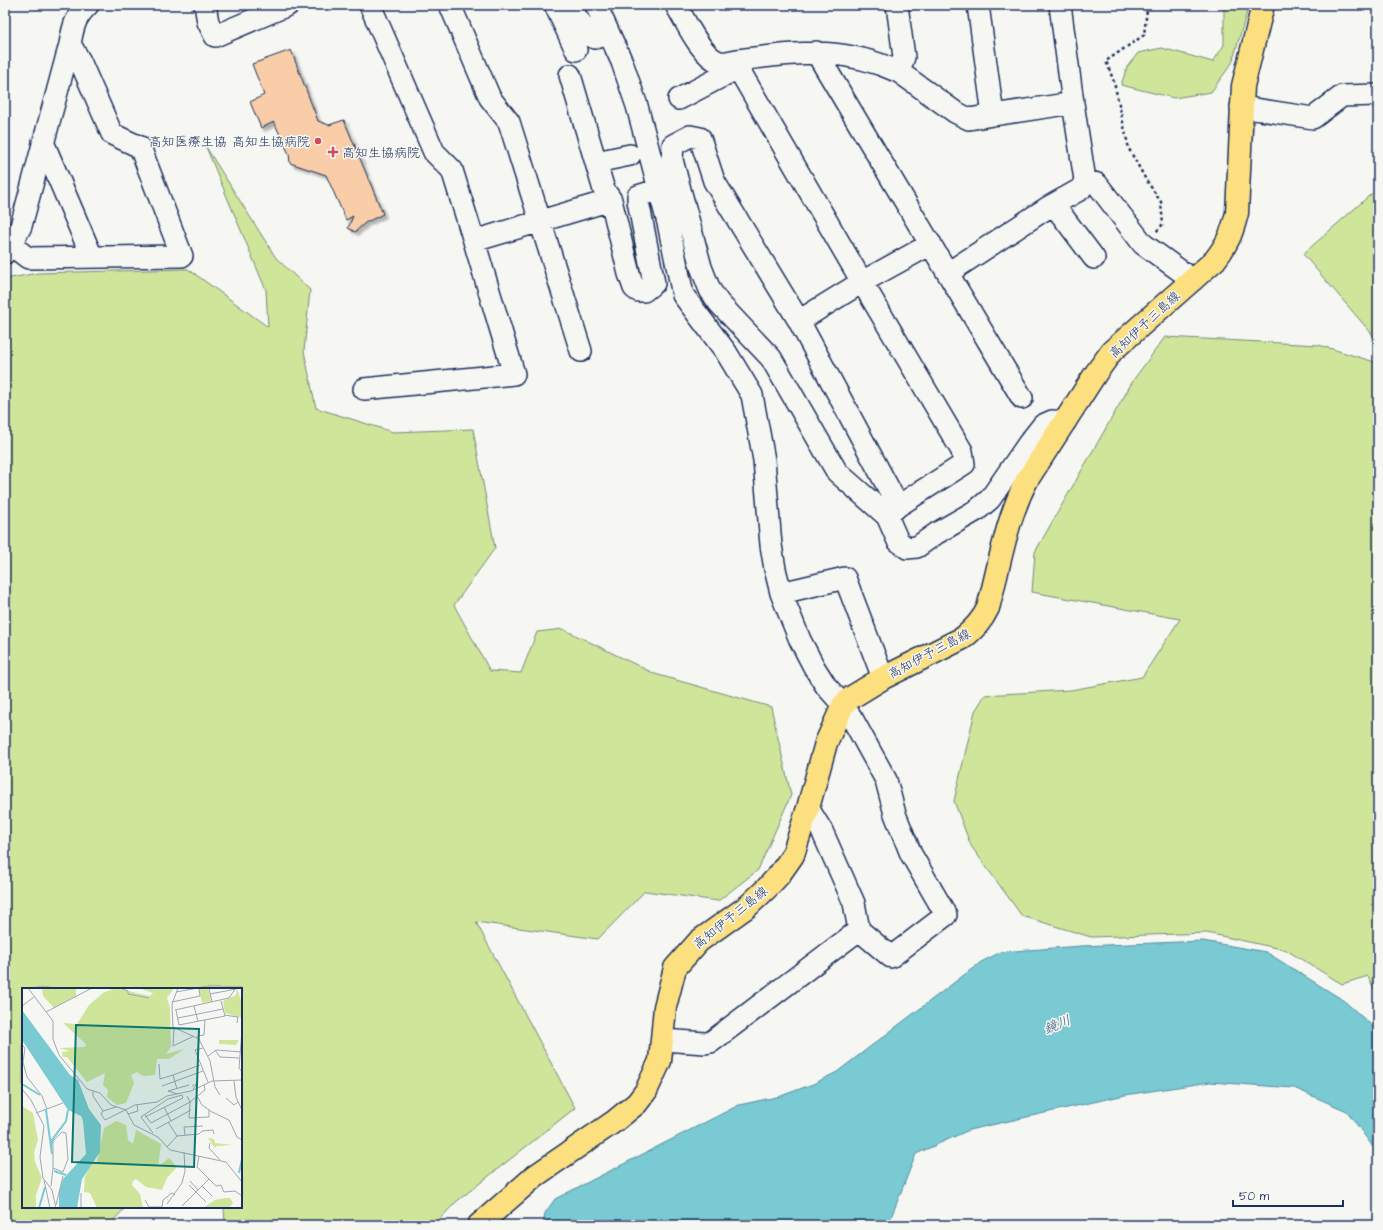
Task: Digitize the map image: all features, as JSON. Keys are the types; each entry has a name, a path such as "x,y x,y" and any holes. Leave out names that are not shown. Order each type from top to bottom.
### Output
{"main road":[{"name":"高知伊予三島線","path":"479,1225 535,1176 615,1121 637,1103 646,1091 660,1061 665,1007 675,968 699,941 748,906 779,875 793,856 826,743 843,705 852,697 883,678 963,638 973,630 982,619 988,608 1012,512 1019,495 1027,480 1096,374 1112,351 1215,260 1226,246 1237,213 1243,86 1263,5"}],"street":[{"path":"205,5 208,22 215,36 288,5"},
{"path":"364,389 514,374 452,170 434,152 370,5"},
{"path":"450,5 490,98 509,122 581,351"},
{"path":"555,5 576,50"},
{"path":"568,5 590,36 595,38 609,34"},
{"path":"596,5 622,62 637,106 660,189 683,295 726,352 752,395 764,460 770,546 781,593 800,640 814,667 826,686 843,705 853,720 886,780 895,814 912,854 946,915 890,957 859,930 854,903 822,831 808,808"},
{"path":"676,5 699,44 710,56 719,62 738,64 816,52 834,53 864,58 881,63 899,72 955,112 969,119 1073,103"},
{"path":"897,5 904,57 899,72"},
{"path":"978,5 993,115"},
{"path":"948,273 1047,208 1081,189 1085,180 1060,5"},
{"path":"70,44 80,61 112,134 140,147 182,256 28,258 8,249 21,226 78,9"},
{"path":"816,52 1022,398"},
{"path":"679,99 738,64"},
{"path":"738,64 862,282 962,451 964,464 892,511"},
{"path":"570,75 604,190 611,200 629,274 634,288 638,291 644,291 654,283 638,196 660,189"},
{"path":"1241,107 1313,118 1342,96 1378,95"},
{"path":"892,511 837,472 771,358 719,303 710,290 701,267 672,160 672,145 690,136 700,138 714,181 799,321 892,511 898,541 907,548 917,547 937,533 977,510 990,499 1042,425 1052,420 1065,422"},
{"path":"43,142 92,257"},
{"path":"596,162 630,155"},
{"path":"1085,180 1097,184 1143,244 1193,280"},
{"path":"474,240 611,200"},
{"path":"1054,205 1094,258"},
{"path":"799,321 862,282 931,244"},
{"path":"781,593 845,578 883,678"},
{"path":"663,1040 705,1043 711,1042 859,930"}],"path":[{"path":"1143,244 1163,224 1161,202 1145,178 1129,149 1114,82 1106,61 1144,35 1147,9 1146,5"}],"green space":[{"path":"1224,5 1249,5 1232,63 1211,92 1174,98 1121,85 1127,67 1138,53 1162,48 1213,62 1224,45"},
{"path":"206,147 276,258 310,290 304,351 316,408 393,432 473,429 495,548 454,605 490,671 521,673 537,632 563,629 655,674 771,707 791,795 758,870 718,901 645,891 598,939 476,922 575,1108 456,1202 434,1225 225,1225 224,1208 242,1208 242,988 22,988 22,1208 125,1208 109,1225 5,1225 5,279 38,273 188,269 268,327 266,290"},
{"path":"1378,188 1378,341 1303,254"},
{"path":"1165,337 1319,345 1378,363 1378,997 1368,976 1342,984 1286,950 1207,933 1091,937 1022,916 971,846 954,801 975,711 985,695 1071,690 1142,677 1180,619 1032,592 1035,552 1134,379"}],"water":[{"name":"鏡川","path":"1203,941 1266,952 1343,1000 1378,1031 1378,1154 1347,1111 1294,1088 1210,1082 1125,1095 969,1130 916,1154 888,1225 543,1225 545,1213 555,1199 739,1105 781,1096 813,1084 837,1072 981,962 1001,952 1081,946"}],"building":[{"name":"高知医療生協 高知生協病院","path":"291,50 318,121 329,125 344,120 383,214 365,223 355,232 348,228 353,216 346,220 326,175 290,163 289,154 274,122 261,128 250,102 264,95 252,64"}],"place":[{"name":"高知医療生協 高知生協病院","path":"318,141"},
{"name":"高知生協病院","path":"333,152"}]}
